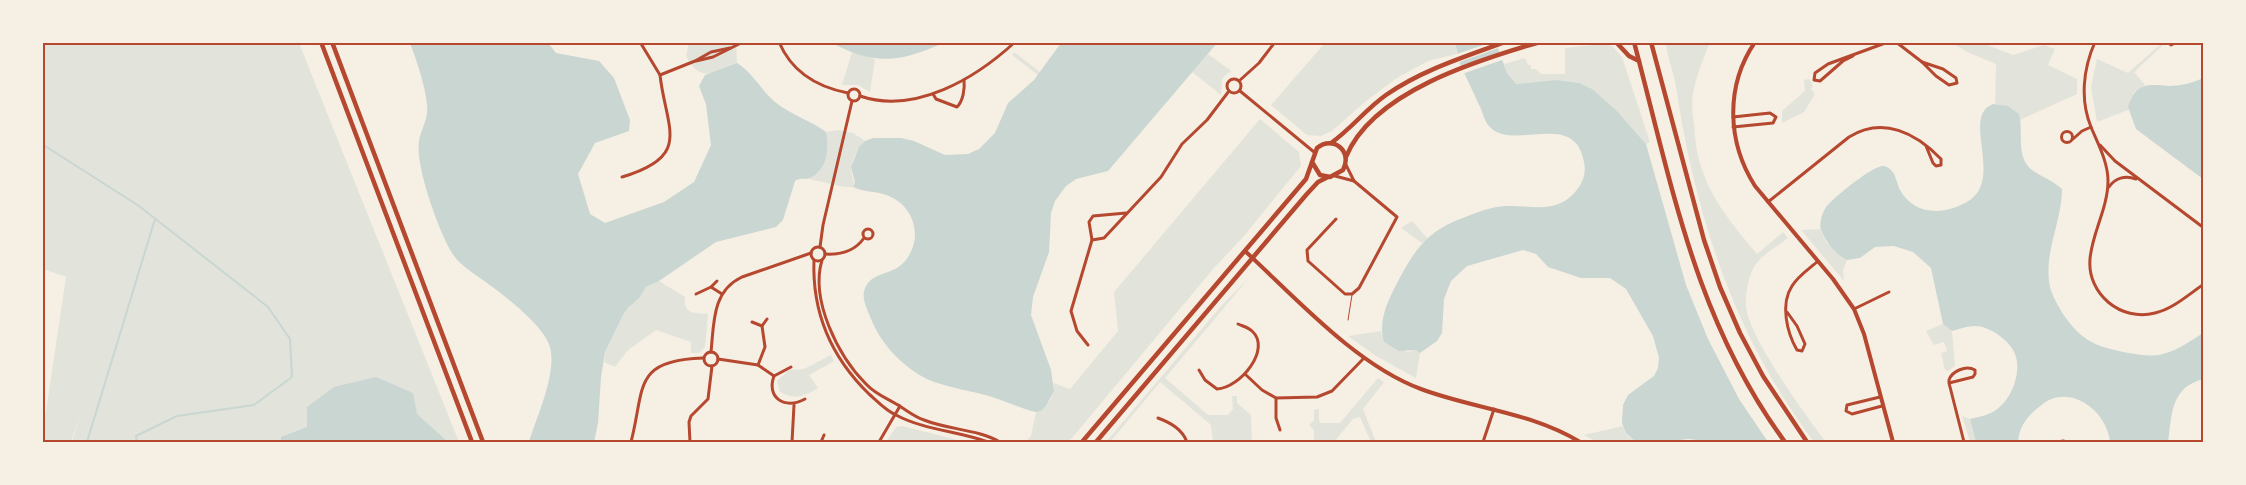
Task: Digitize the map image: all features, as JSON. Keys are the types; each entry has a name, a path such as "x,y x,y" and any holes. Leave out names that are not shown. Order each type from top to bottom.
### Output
{"main road":[{"path":"321,42 472,442"},
{"path":"332,42 483,442"},
{"path":"1082,442 1306,179 1314,152 1321,145 1331,143 1384,96 1414,78 1451,61 1505,42"},
{"path":"1096,442 1306,195 1318,182 1328,177 1336,176 1346,165 1346,157 1357,135 1389,106 1419,86 1455,71 1540,42"},
{"path":"1616,42 1629,56 1639,61"},
{"path":"1634,42 1685,237 1706,300 1739,370 1785,442"},
{"path":"1651,42 1704,240 1720,287 1740,333 1763,376 1807,442"},
{"path":"1653,51 1657,42"},
{"path":"1331,143 1341,147 1346,157"},
{"path":"1312,162 1316,171 1328,177"}],"street":[{"path":"622,177 652,166 659,161 668,148 670,124 662,96 660,75 640,42"},
{"path":"660,75 695,61 711,52 730,48 743,42"},
{"path":"778,42 792,65 807,79 829,89 848,94"},
{"path":"860,96 882,101 908,100 933,94 964,80 992,63 1015,42"},
{"path":"1239,81 1258,63 1275,42"},
{"path":"1755,42 1745,59 1738,80 1733,117 1737,148 1745,169 1755,186 1844,293 1854,309 1864,334 1893,442"},
{"path":"1852,56 1820,81 1814,80 1815,73 1824,66 1888,42"},
{"path":"1896,42 1949,85 1957,83 1956,78 1943,70 1922,62"},
{"path":"2095,42 2086,68 2084,84 2086,108 2108,172 2107,190 2090,257 2091,274 2103,298 2124,312 2149,315 2164,310 2204,284"},
{"path":"2168,42 2174,45 2177,42"},
{"path":"1092,240 1104,238 1126,212 1161,177 1182,144 1206,120 1228,91 1228,82 1234,79 1239,81 1242,87 1240,91 1234,94 1228,91"},
{"path":"933,94 936,99 957,107 960,105 965,87 964,80"},
{"path":"848,94 851,89 855,89 860,96"},
{"path":"1240,91 1314,152"},
{"path":"848,94 849,99 852,101"},
{"path":"852,101 856,101 860,96"},
{"path":"825,254 820,247 823,225 852,101"},
{"path":"1733,117 1770,113 1776,117 1773,123 1733,127"},
{"path":"2082,131 2067,131 2063,133 2062,140 2066,143 2070,142 2091,126"},
{"path":"1768,203 1849,137 1862,131 1878,127 1894,128 1909,133 1926,146 1941,159 1940,165 1936,166 1933,163 1926,146"},
{"path":"2067,131 2073,135 2070,142"},
{"path":"2098,143 2110,157 2138,180 2204,228"},
{"path":"1336,219 1307,250 1308,260 1345,294 1352,294 1359,288 1397,217 1354,181 1346,165"},
{"path":"1336,176 1354,181"},
{"path":"2107,190 2112,182 2121,177 2130,177 2138,180"},
{"path":"1088,345 1077,331 1070,311 1092,240 1090,222 1093,216 1126,212"},
{"path":"825,254 843,254 850,251 864,238"},
{"path":"711,352 714,315 722,294 732,282 811,253 814,248 820,247"},
{"path":"1245,251 1364,358 1401,380 1421,389 1531,419 1580,442"},
{"path":"811,253 814,260 814,284 818,309 834,350 857,382 895,415 924,426 988,442"},
{"path":"825,254 819,276 822,304 827,321 838,347 864,383 882,397 924,420 979,434 1000,442"},
{"path":"814,260 822,260"},
{"path":"1787,312 1805,344 1802,351 1798,350 1790,333 1787,312 1787,296 1792,286 1818,261"},
{"path":"696,294 711,287 717,281"},
{"path":"711,287 722,294"},
{"path":"1854,309 1889,292"},
{"path":"758,365 765,346 762,326 767,318"},
{"path":"752,322 762,326"},
{"path":"1199,370 1204,380 1217,389 1229,387 1245,374 1257,353 1257,338 1252,330 1238,324"},
{"path":"631,442 639,398 642,388 651,374 661,366 676,360 703,358 705,354 711,352 717,355 718,359"},
{"path":"703,358 706,364 712,366"},
{"path":"1245,374 1262,390 1276,398 1317,397 1327,394 1364,358"},
{"path":"718,359 758,365 774,376"},
{"path":"690,442 689,422 691,416 708,399 712,366 718,359"},
{"path":"774,376 791,367"},
{"path":"1949,383 1973,377 1976,374 1975,370 1969,368 1953,373 1949,383 1964,442"},
{"path":"774,376 772,386 778,399 794,405 805,399"},
{"path":"1880,397 1850,404 1846,407 1846,411 1852,414 1882,406"},
{"path":"1276,398 1276,418 1280,430"},
{"path":"792,442 794,405"},
{"path":"879,442 900,406"},
{"path":"1483,442 1494,409"},
{"path":"1158,418 1170,422 1178,428 1187,442"},
{"path":"823,442 824,435"},
{"path":"2059,442 2066,442"}],"lane":[{"path":"1348,320 1352,294"}],"shaded area":[{"path":"1455,42 1457,54 1428,61 1397,78 1366,101 1332,131 1321,136 1307,135 1271,105 1325,43"},
{"path":"43,43 299,43 459,442 72,442 80,415 71,442 43,442 43,431 66,277 43,269"},
{"path":"410,43 548,43 556,53 599,61 614,78 630,120 629,131 595,143 578,174 590,214 605,223 664,202 694,182 711,145 706,104 699,86 705,75 737,63 748,72 775,102 826,132 827,151 824,164 810,178 795,181 783,220 776,227 716,242 659,281 646,287 639,298 623,315 605,352 601,377 598,423 594,442 529,442 549,382 551,370 550,347 532,321 504,296 463,266 455,258 447,243 429,198 421,166 419,141 426,119 427,105 423,81"},
{"path":"689,43 736,43 737,63 714,72 702,73 691,65 686,56"},
{"path":"832,43 943,43 914,54 888,59 862,55"},
{"path":"1061,43 1217,43 1108,171 1076,179 1066,186 1055,201 1051,213 1049,252 1033,297 1031,315 1051,370 1054,391 1046,406 1041,411 1036,412 989,396 934,382 914,371 888,348 871,319 865,302 864,290 873,278 897,268 907,259 914,243 913,221 906,209 890,196 853,187 855,182 851,167 859,147 865,141 873,138 901,138 914,141 945,155 968,154 979,149 995,133 1008,103 1034,80"},
{"path":"1455,43 1496,43 1507,73 1516,84 1555,80 1579,83 1592,89 1616,110 1646,144 1686,285 1708,339 1739,399 1768,442 1701,442 1687,439 1670,442 1636,442 1626,433 1622,423 1623,405 1628,395 1654,376 1658,368 1659,358 1653,336 1626,289 1610,278 1581,278 1548,267 1536,254 1523,250 1467,266 1451,281 1444,299 1442,333 1437,341 1420,353 1416,350 1399,351 1384,342 1382,327 1389,299 1412,256 1433,234 1453,222 1492,208 1504,206 1539,207 1560,204 1579,187 1584,175 1584,162 1578,146 1568,137 1556,134 1512,135 1499,133 1489,126 1460,64"},
{"path":"1666,43 1710,43 1702,61 1692,98 1696,145 1700,163 1713,195 1732,224 1757,254 1783,232 1788,238 1759,260 1751,273 1746,295 1746,305 1749,318 1766,354 1792,395 1826,442 1814,442 1786,402 1762,361 1722,274 1694,182"},
{"path":"1952,43 1982,43 2013,55 2044,45 2055,49 2048,65 2077,79 2077,94 2020,120 2017,113 2011,108 2004,105 1995,105 1996,64 1967,52"},
{"path":"2162,43 2162,46 2134,72 2145,85 2134,92 2128,110 2097,122 2091,87 2097,59 2128,73"},
{"path":"1603,44 1612,46 1622,57 1650,142 1646,144 1616,110 1555,80 1516,84 1507,73 1504,64 1525,58 1528,65 1531,65 1531,69 1536,69 1541,74 1565,74 1565,48"},
{"path":"852,52 875,59 870,92 858,85 842,85"},
{"path":"1014,52 1040,72 1038,75 1012,55"},
{"path":"1208,54 1231,72 1224,76 1221,95 1192,72"},
{"path":"2203,78 2203,179 2136,129 2128,107 2138,89 2148,85 2177,85 2191,83"},
{"path":"1809,79 1813,86 1811,89 1815,94 1804,112 1782,123 1782,111 1805,91 1804,80"},
{"path":"1993,104 2008,106 2019,114 2022,151 2027,165 2062,189 2049,262 2050,287 2063,314 2077,331 2091,342 2099,345 2129,353 2151,356 2174,350 2203,333 2203,379 2192,383 2178,396 2172,413 2168,442 2110,442 2104,422 2097,413 2080,400 2060,397 2047,401 2030,415 2021,429 2018,442 1976,442 1970,419 1987,415 1996,410 2007,399 2014,385 2017,361 2011,346 1998,334 1985,328 1972,326 1952,331 1943,324 1931,268 1913,252 1894,246 1875,247 1860,258 1847,260 1839,255 1826,241 1820,223 1826,207 1854,182 1879,167 1884,166 1891,170 1906,199 1923,209 1942,211 1970,200 1979,190 1983,177 1981,121 1984,111"},
{"path":"1260,119 1299,152 1301,166 1072,438 1066,442 1025,442 1031,436 1036,412 1044,408 1050,401 1054,383 1070,389 1118,331 1114,292"},
{"path":"838,130 853,133 865,141 859,148 853,161 851,170 854,182 853,187 844,187 809,179 822,164 827,146 826,132"},
{"path":"1412,221 1428,239 1422,243 1401,228"},
{"path":"1820,229 1826,242 1847,260 1843,270 1844,281 1801,230"},
{"path":"1248,279 1165,378 1208,415 1228,415 1233,409 1232,396 1237,396 1237,403 1251,415 1252,442 1213,442 1211,425 1160,382 1110,442 1106,442 1223,304"},
{"path":"659,281 685,297 686,307 690,312 708,314 705,347 699,353 691,353 691,342 656,330 628,350 615,367 604,362 605,352 623,315 646,287"},
{"path":"1943,324 1952,331 1955,366 1948,371 1945,370 1941,353 1947,351 1944,342 1934,345 1926,331"},
{"path":"1381,331 1384,342 1408,352 1416,350 1420,353 1416,378 1376,356 1348,336"},
{"path":"831,355 834,361 809,375 818,388 808,394 795,397 780,392 777,381 789,370 804,369"},
{"path":"376,377 413,393 417,414 448,442 281,442 281,437 307,427 307,407 334,387"},
{"path":"1378,378 1384,382 1363,409 1376,442 1371,442 1360,417 1353,419 1334,442 1314,442 1314,430 1309,425 1314,420 1314,410 1319,409 1319,420 1321,423 1340,423"},
{"path":"1962,416 1970,419 1976,442 1970,442"},
{"path":"902,426 965,442 886,442 896,427"},
{"path":"1623,426 1626,434 1636,442 1597,442 1584,435"}],"pier":[{"path":"1499,42 1501,47 1457,63 1454,55 1489,43"},
{"path":"1502,51 1505,59 1462,74 1459,67"}],"waterway":[{"path":"42,144 139,206 268,307 290,339 292,377 254,405 177,416 136,436 137,442"},
{"path":"87,442 155,219"}]}
